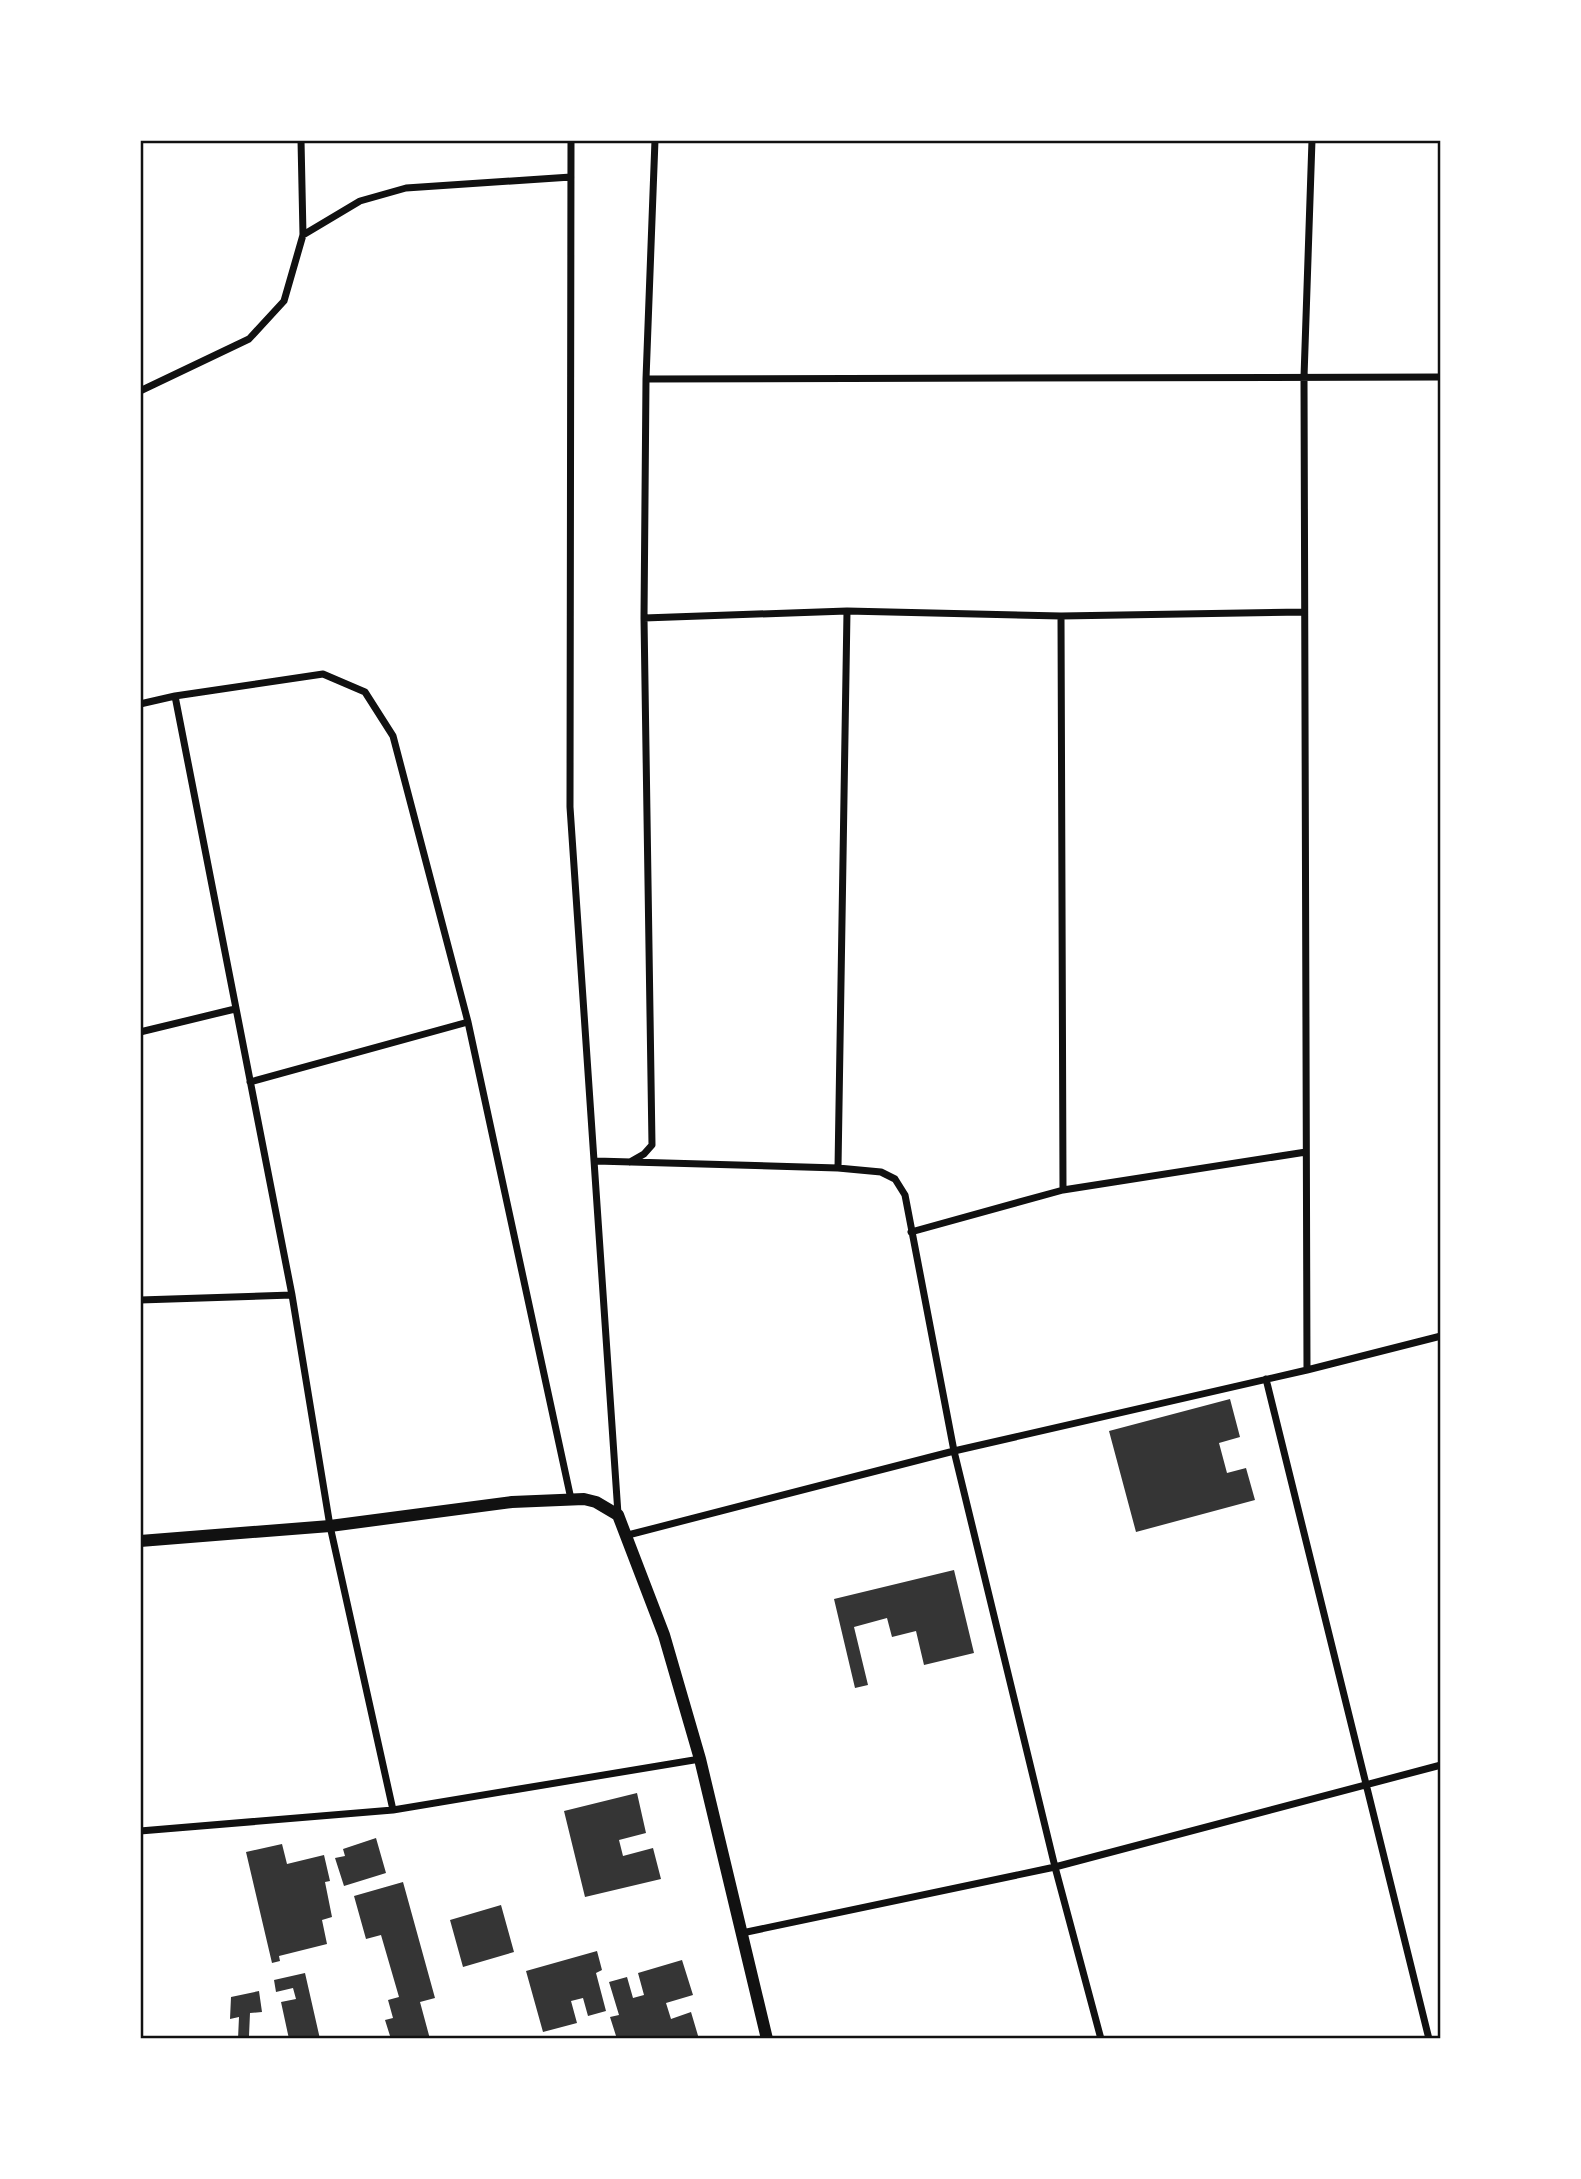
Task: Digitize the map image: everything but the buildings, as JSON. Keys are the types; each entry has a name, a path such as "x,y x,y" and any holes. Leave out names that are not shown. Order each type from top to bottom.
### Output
{"street":[{"path":"140,391 249,339 284,301 303,235 300,140"},
{"path":"570,140 570,807 618,1515 628,1535 664,1635 700,1759 767,2039"},
{"path":"629,1163 644,1154 652,1145 645,618 646,379 656,140"},
{"path":"1307,1370 1304,377 1312,140"},
{"path":"303,235 360,201 406,188 571,177"},
{"path":"646,379 1441,377"},
{"path":"645,618 847,611 1061,616 1304,612"},
{"path":"838,1168 847,611"},
{"path":"1061,616 1063,1190"},
{"path":"140,704 175,696 323,674 365,692 393,736 468,1022 571,1499"},
{"path":"175,696 292,1295 330,1526 393,1810"},
{"path":"140,1032 235,1009"},
{"path":"250,1082 468,1022"},
{"path":"911,1232 1063,1190 1306,1152"},
{"path":"596,1161 838,1168 881,1172 895,1179 905,1195 954,1451 1055,1867 1101,2039"},
{"path":"140,1300 292,1295"},
{"path":"628,1535 954,1451 1307,1370 1441,1336"},
{"path":"1266,1379 1429,2039"},
{"path":"140,1541 330,1526 512,1502 571,1499 596,1502 618,1515"},
{"path":"140,1831 393,1810 700,1759"},
{"path":"742,1934 1055,1867 1441,1765"}]}
